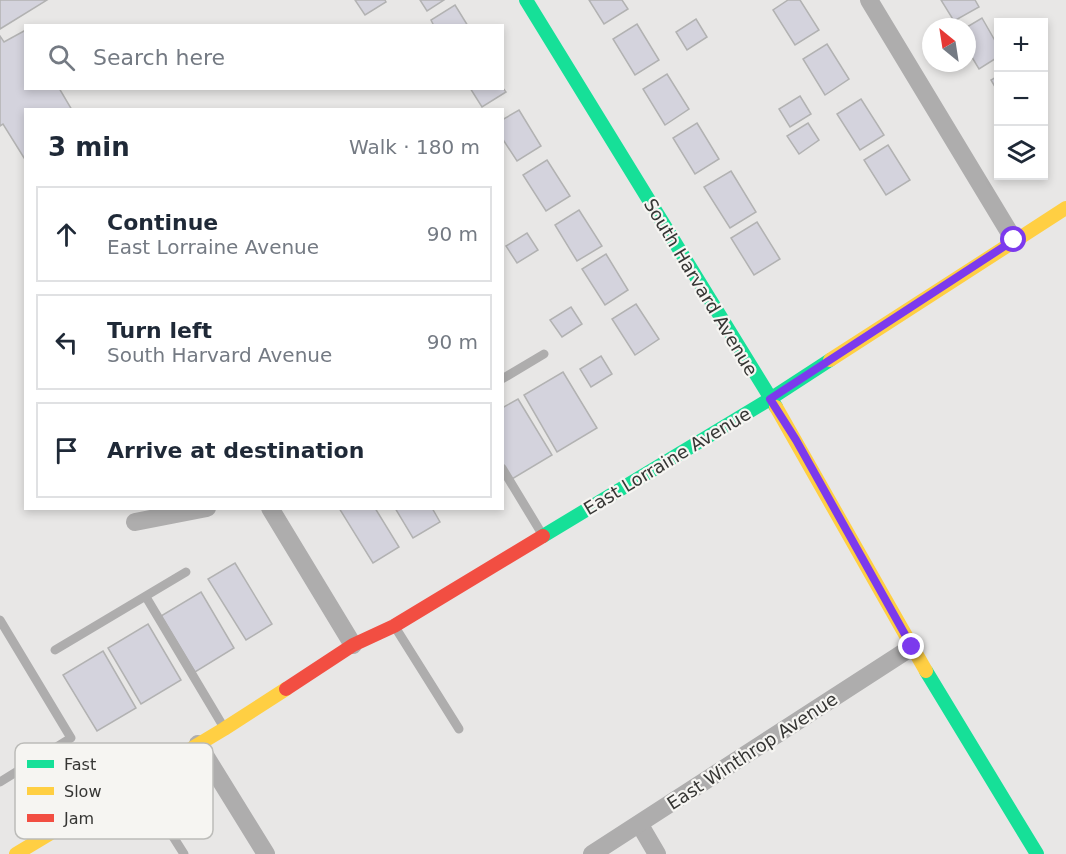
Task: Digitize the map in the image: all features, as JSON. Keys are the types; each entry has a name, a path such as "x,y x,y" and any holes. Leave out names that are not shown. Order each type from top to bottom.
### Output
{"street":[{"name":"South Harvard Avenue","path":"526,0 796,440 912,647 1037,854"},
{"path":"869,0 1014,240"},
{"name":"East Lorraine Avenue","path":"200,743 354,645 394,626 770,399 1066,208"},
{"path":"135,522 197,510"},
{"path":"271,510 354,645"},
{"name":"East Winthrop Avenue","path":"592,854 912,647"},
{"path":"213,768 266,854"},
{"path":"640,825 657,854"},
{"name":"East Lorraine Avenue","path":"16,854 41,839"}],"lane":[{"path":"504,378 544,354"},
{"path":"504,471 543,536"},
{"path":"56,650 186,572"},
{"path":"146,597 224,729"},
{"path":"0,620 71,738 63,743"},
{"path":"394,626 459,729"},
{"path":"0,782 15,773"},
{"path":"174,839 184,854"}],"building":[{"path":"0,0 47,0 0,29"},
{"path":"355,0 385,0 386,2 365,15"},
{"path":"420,0 444,0 427,11"},
{"path":"589,0 622,0 628,9 604,24"},
{"path":"788,0 800,0 819,30 795,45 773,10"},
{"path":"941,0 975,0 979,7 959,18 952,18"},
{"path":"455,5 467,24 433,24 431,20"},
{"path":"982,18 994,39 994,60 979,69 976,64 976,22"},
{"path":"696,19 707,37 687,50 676,32"},
{"path":"637,24 659,60 635,75 613,39"},
{"path":"24,31 24,90 60,90 71,108 24,108 24,158 3,124 0,126 0,36 4,42"},
{"path":"827,44 849,79 825,95 803,59"},
{"path":"667,74 689,109 665,125 643,89"},
{"path":"471,90 504,90 506,92 482,107"},
{"path":"800,96 811,114 790,127 779,109"},
{"path":"861,99 884,135 860,150 837,114"},
{"path":"519,110 541,146 517,161 504,141 504,119"},
{"path":"697,123 719,159 695,174 673,138"},
{"path":"808,123 819,140 799,154 787,136"},
{"path":"888,145 910,180 886,195 864,160"},
{"path":"547,160 570,196 546,211 523,175"},
{"path":"731,171 756,212 730,228 704,187"},
{"path":"579,210 602,246 577,261 555,225"},
{"path":"757,222 780,259 754,275 731,238"},
{"path":"527,233 538,250 517,263 506,246"},
{"path":"606,254 628,290 605,305 582,269"},
{"path":"636,304 659,339 635,355 612,319"},
{"path":"571,307 582,324 562,337 550,320"},
{"path":"601,356 612,374 591,387 580,369"},
{"path":"563,372 597,428 557,452 524,395"},
{"path":"518,399 552,455 512,479 504,466 504,407"},
{"path":"340,510 376,510 399,547 373,563"},
{"path":"396,510 433,510 440,522 413,538"},
{"path":"235,563 272,624 246,640 208,579"},
{"path":"201,592 234,648 195,672 161,616"},
{"path":"148,624 181,680 141,704 108,648"},
{"path":"103,651 136,708 97,731 63,675"}],"traffic: fast":[{"path":"526,0 776,407"},
{"path":"543,536 770,399 830,360"},
{"path":"926,671 1037,854"}],"traffic: slow":[{"path":"830,360 1066,208"},
{"path":"776,407 926,671"},
{"path":"201,743 286,689"},
{"path":"16,854 41,839"}],"traffic: jam":[{"path":"286,689 353,645 394,626 543,536"}],"route":[{"path":"912,647 796,440 770,399 1014,240"}]}
